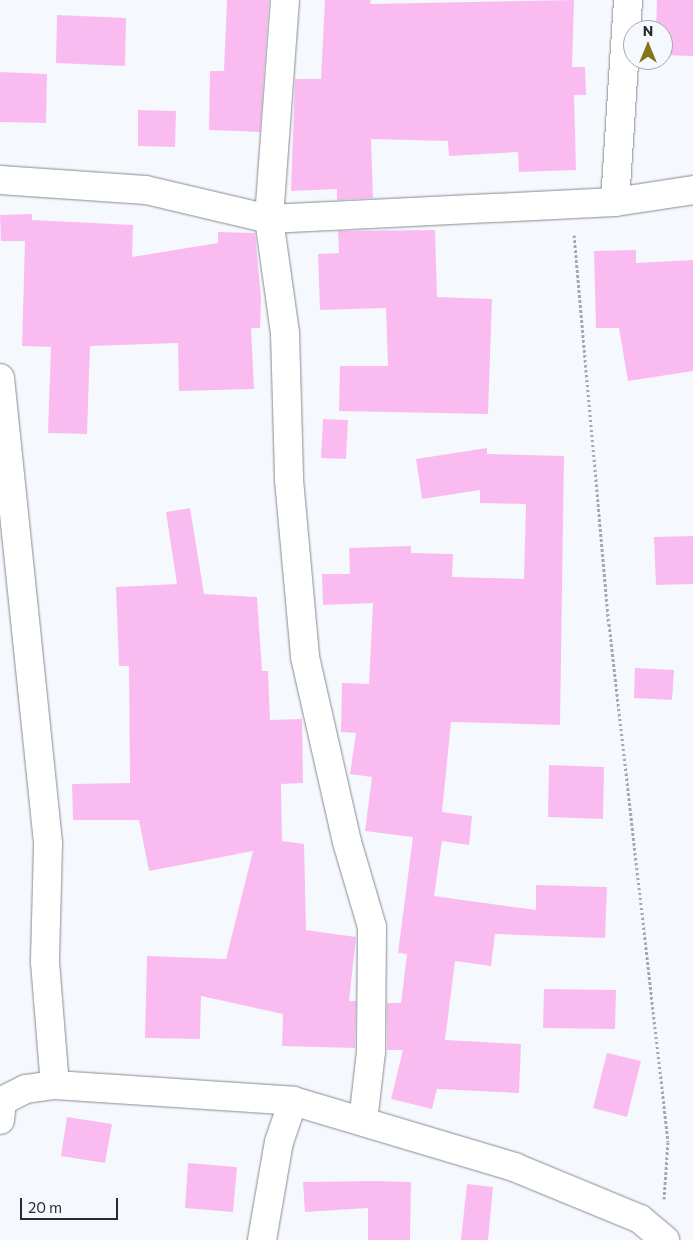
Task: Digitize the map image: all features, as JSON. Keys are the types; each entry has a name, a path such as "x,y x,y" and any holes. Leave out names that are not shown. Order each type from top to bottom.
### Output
{"street":[{"path":"285,0 269,219 284,333 289,480 304,657 347,842 372,927 371,1052 363,1120"},
{"path":"615,202 628,0"},
{"path":"0,180 146,190 269,219 572,205 615,202 693,190"},
{"path":"0,378 48,845 45,962 55,1085"},
{"path":"1,1107 26,1088 55,1085 294,1101 363,1120 514,1167 640,1219 663,1236"},
{"path":"262,1240 279,1142 294,1101"}],"path":[{"path":"572,205 609,624 668,1142 663,1236"}],"building":[{"path":"227,0 269,0 260,132 209,130 210,71 224,71"},
{"path":"325,0 371,0 370,4 574,0 572,67 585,67 586,95 574,95 576,170 519,172 518,152 449,156 448,141 371,139 373,198 337,200 337,189 291,191 295,79 321,79"},
{"path":"657,0 693,0 693,56 673,55 673,20 656,20"},
{"path":"57,15 126,18 125,66 56,63"},
{"path":"0,72 47,74 46,123 0,122"},
{"path":"138,110 176,111 175,147 138,146"},
{"path":"32,214 32,220 133,225 132,257 218,243 218,232 255,233 261,298 260,328 251,328 254,389 179,391 178,343 90,346 87,434 48,433 51,347 22,346 25,241 1,241 0,215"},
{"path":"435,230 437,297 492,299 488,414 339,411 340,366 388,366 386,308 320,310 318,254 339,253 338,231"},
{"path":"636,250 636,263 693,260 693,371 628,381 619,328 596,328 594,251"},
{"path":"323,419 348,420 346,459 321,458"},
{"path":"487,448 487,454 564,456 560,725 451,722 442,812 472,816 469,845 442,841 434,896 536,910 536,885 607,887 605,938 495,934 491,966 455,961 445,1040 521,1044 519,1093 437,1089 432,1109 391,1099 403,1050 387,1050 387,1003 401,1003 407,954 398,953 413,837 365,831 372,777 350,774 356,733 341,732 342,683 369,684 373,603 323,605 322,574 350,574 349,548 411,546 411,553 453,554 452,577 524,579 526,504 480,503 480,490 422,499 416,459"},
{"path":"190,508 204,594 257,597 262,671 268,671 270,720 302,719 303,783 281,784 282,841 304,844 306,930 356,937 349,1001 356,1001 355,1048 282,1046 283,1014 201,996 200,1039 145,1038 147,956 226,959 253,851 149,871 139,820 73,820 72,784 130,783 129,666 119,666 116,587 177,584 166,512"},
{"path":"693,536 693,584 656,585 654,537"},
{"path":"635,668 674,670 672,700 634,698"},
{"path":"549,765 604,767 603,819 548,817"},
{"path":"544,989 616,990 615,1029 543,1028"},
{"path":"607,1053 641,1061 627,1117 593,1108"},
{"path":"67,1117 112,1124 105,1163 61,1156"},
{"path":"188,1163 237,1167 233,1212 185,1208"},
{"path":"303,1182 411,1182 410,1240 368,1240 368,1208 305,1212"},
{"path":"467,1184 493,1187 488,1240 461,1240"}]}
